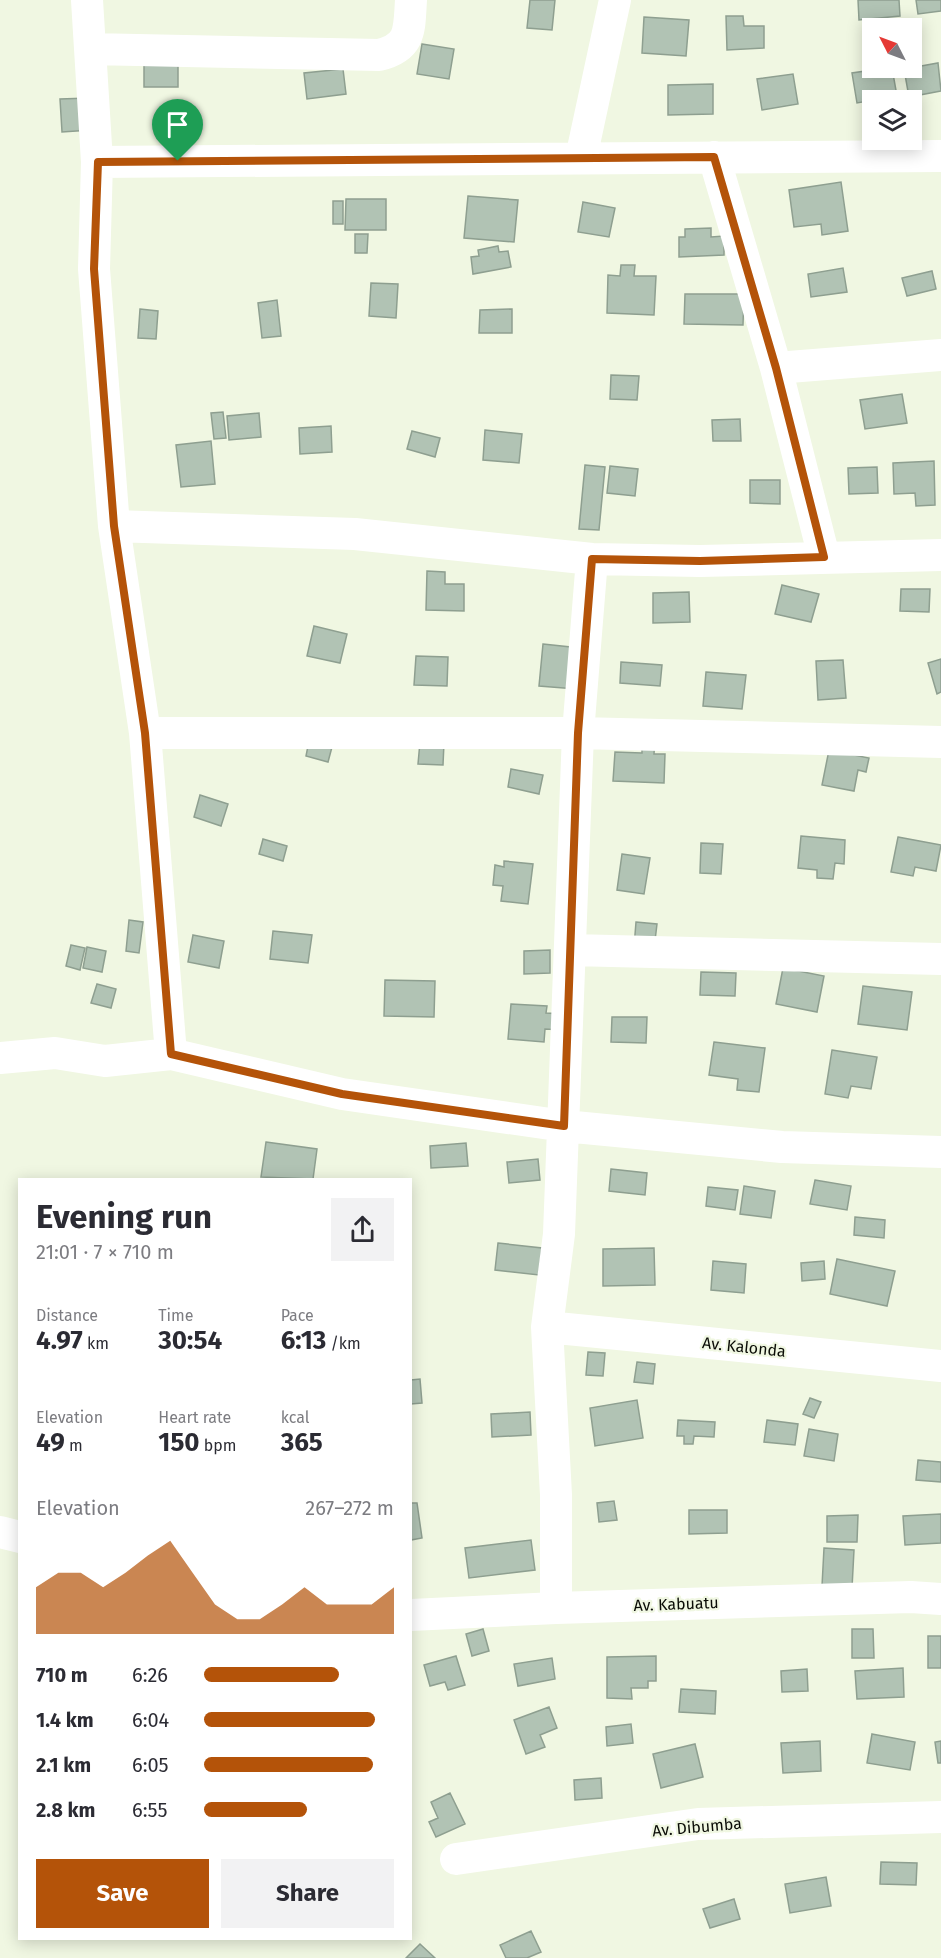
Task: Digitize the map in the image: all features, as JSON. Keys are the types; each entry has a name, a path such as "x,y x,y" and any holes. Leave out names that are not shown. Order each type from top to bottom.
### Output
{"street":[{"path":"87,0 98,162 94,269 114,526 145,733 171,1054"},
{"path":"90,49 379,55 393,52 402,44 409,32 411,0"},
{"path":"581,158 615,0"},
{"path":"98,162 941,156"},
{"path":"714,157 776,368 824,557"},
{"path":"776,368 941,355"},
{"path":"114,526 355,534 592,559 700,561 941,555"},
{"path":"556,1608 556,1495 547,1327 559,1234 578,733 592,559"},
{"path":"145,733 578,733 941,742"},
{"path":"571,950 941,959"},
{"path":"0,1058 56,1053 105,1061 171,1054 342,1094 564,1126 782,1147 941,1152"},
{"name":"Av. Kalonda","path":"547,1327 941,1366"},
{"path":"0,1532 18,1536"},
{"name":"Av. Kabuatu","path":"412,1615 911,1597 941,1599"},
{"name":"Av. Dibumba","path":"456,1859 698,1824 941,1817"}],"building":[{"path":"530,0 555,0 552,30 527,28"},
{"path":"858,0 899,0 900,16 859,20"},
{"path":"916,0 941,0 941,11 918,14"},
{"path":"726,16 743,16 744,26 764,26 764,48 727,50"},
{"path":"644,17 689,20 686,56 642,53"},
{"path":"422,44 454,49 449,79 417,74"},
{"path":"938,63 941,91 922,95 922,90 908,90 906,78 922,78 922,66"},
{"path":"144,64 178,64 178,87 144,87"},
{"path":"343,69 346,94 307,99 304,73"},
{"path":"862,72 862,78 894,78 896,90 862,90 862,102 857,103 852,73"},
{"path":"793,74 798,104 762,110 757,79"},
{"path":"713,84 713,114 668,115 668,85"},
{"path":"89,98 91,130 62,132 60,99"},
{"path":"841,182 848,231 822,235 821,224 794,227 789,190"},
{"path":"468,196 518,200 514,242 464,238"},
{"path":"346,199 386,199 386,230 345,230"},
{"path":"333,201 343,201 343,224 333,224"},
{"path":"583,202 615,208 609,237 578,232"},
{"path":"711,228 711,237 724,236 724,255 679,257 679,237 685,237 685,229"},
{"path":"355,234 368,234 367,253 355,253"},
{"path":"498,246 499,252 508,251 511,267 473,274 471,257 479,256 478,250"},
{"path":"621,265 635,265 634,276 656,276 654,315 607,313 608,275 620,276"},
{"path":"843,268 847,292 811,297 808,274"},
{"path":"932,271 936,289 907,296 902,278"},
{"path":"371,283 398,284 396,318 369,316"},
{"path":"685,294 744,294 743,325 684,324"},
{"path":"277,300 281,336 262,338 258,303"},
{"path":"140,309 158,311 156,339 138,338"},
{"path":"512,309 512,333 479,333 480,310"},
{"path":"611,375 639,376 637,400 610,399"},
{"path":"902,394 907,423 865,429 860,400"},
{"path":"223,412 226,438 214,439 211,413"},
{"path":"259,413 261,437 229,440 227,416"},
{"path":"740,419 741,441 713,441 712,420"},
{"path":"331,426 332,452 300,454 299,428"},
{"path":"485,430 522,434 519,463 483,460"},
{"path":"412,431 440,438 435,457 407,449"},
{"path":"211,441 215,484 181,487 176,445"},
{"path":"934,461 935,505 916,506 915,493 894,494 893,463"},
{"path":"585,465 605,467 599,530 579,529"},
{"path":"610,466 638,469 635,496 607,493"},
{"path":"877,467 878,493 849,494 848,468"},
{"path":"750,480 780,480 780,504 750,503"},
{"path":"427,571 445,572 445,584 464,584 464,611 426,610"},
{"path":"782,585 819,594 811,622 775,614"},
{"path":"901,589 930,589 929,612 900,611"},
{"path":"689,592 690,622 653,623 653,593"},
{"path":"314,626 347,634 340,663 307,656"},
{"path":"543,644 580,648 576,689 539,686"},
{"path":"416,656 448,657 447,686 414,685"},
{"path":"941,659 941,692 937,694 928,663"},
{"path":"843,660 846,698 818,700 816,661"},
{"path":"621,662 662,665 660,686 620,683"},
{"path":"706,672 746,675 742,709 703,706"},
{"path":"642,738 655,738 654,754 665,754 664,783 613,781 615,752 642,753"},
{"path":"309,741 332,747 328,762 306,756"},
{"path":"420,742 444,743 443,765 418,764"},
{"path":"829,750 869,758 866,772 858,770 854,791 822,785"},
{"path":"511,769 543,775 539,794 508,787"},
{"path":"200,795 228,804 221,826 194,817"},
{"path":"801,836 845,840 844,864 835,863 833,879 817,878 817,870 798,868"},
{"path":"898,837 941,845 936,871 915,867 913,876 891,872"},
{"path":"263,839 287,846 283,861 259,854"},
{"path":"701,843 723,844 721,874 700,873"},
{"path":"622,854 650,858 644,894 617,890"},
{"path":"504,861 533,864 528,904 501,901 503,886 493,885 495,865 504,867"},
{"path":"129,920 143,922 139,953 126,951"},
{"path":"636,922 657,924 654,949 634,947"},
{"path":"273,931 312,935 308,963 270,959"},
{"path":"193,935 224,941 219,968 188,962"},
{"path":"71,945 85,948 80,970 66,966"},
{"path":"87,947 106,951 102,972 83,968"},
{"path":"550,950 550,973 524,974 524,951"},
{"path":"783,968 824,976 817,1012 776,1004"},
{"path":"701,972 736,973 735,996 700,995"},
{"path":"385,980 435,981 434,1017 384,1016"},
{"path":"97,984 116,989 111,1008 91,1003"},
{"path":"863,986 912,992 907,1030 858,1024"},
{"path":"511,1004 547,1006 546,1013 564,1014 562,1030 545,1029 544,1042 508,1039"},
{"path":"612,1017 647,1017 646,1043 611,1042"},
{"path":"714,1042 765,1048 759,1092 737,1090 738,1079 709,1075"},
{"path":"832,1050 877,1057 871,1089 851,1086 848,1098 825,1094"},
{"path":"266,1142 317,1149 313,1178 261,1177"},
{"path":"466,1143 468,1166 431,1168 430,1146"},
{"path":"538,1159 540,1180 509,1183 507,1162"},
{"path":"611,1169 647,1173 645,1195 609,1191"},
{"path":"815,1180 851,1186 847,1210 810,1204"},
{"path":"744,1186 775,1191 771,1218 740,1214"},
{"path":"708,1187 738,1190 735,1210 706,1206"},
{"path":"855,1217 885,1220 884,1238 854,1235"},
{"path":"498,1243 542,1248 539,1275 495,1270"},
{"path":"654,1248 655,1285 603,1286 603,1249"},
{"path":"837,1259 895,1271 887,1306 830,1294"},
{"path":"713,1261 746,1264 744,1293 711,1290"},
{"path":"824,1261 825,1279 802,1281 801,1263"},
{"path":"588,1352 605,1353 603,1376 586,1375"},
{"path":"637,1362 655,1364 653,1384 634,1382"},
{"path":"420,1379 422,1403 412,1404 412,1380"},
{"path":"810,1398 821,1402 814,1418 803,1414"},
{"path":"637,1400 643,1438 595,1446 590,1408"},
{"path":"530,1412 531,1435 492,1437 491,1414"},
{"path":"678,1420 715,1422 714,1437 694,1436 693,1444 684,1444 684,1436 677,1436"},
{"path":"767,1420 798,1424 795,1445 764,1442"},
{"path":"809,1429 838,1434 834,1461 804,1456"},
{"path":"918,1460 941,1462 941,1482 916,1480"},
{"path":"614,1501 617,1520 599,1522 597,1503"},
{"path":"412,1503 417,1503 422,1538 412,1540"},
{"path":"689,1510 727,1510 727,1533 689,1534"},
{"path":"941,1514 941,1543 905,1545 903,1516"},
{"path":"858,1515 857,1542 827,1542 827,1516"},
{"path":"531,1540 535,1570 469,1578 465,1548"},
{"path":"824,1548 854,1550 852,1588 822,1586"},
{"path":"483,1629 489,1651 472,1656 466,1634"},
{"path":"852,1629 873,1629 874,1658 852,1658"},
{"path":"928,1636 941,1636 941,1668 928,1668"},
{"path":"456,1656 465,1685 448,1690 445,1682 430,1686 424,1665"},
{"path":"656,1656 656,1681 648,1681 648,1688 631,1688 632,1699 607,1698 607,1657"},
{"path":"552,1658 555,1679 518,1686 514,1664"},
{"path":"903,1668 904,1697 857,1699 855,1671"},
{"path":"807,1669 808,1691 782,1692 781,1671"},
{"path":"681,1689 716,1691 715,1714 679,1712"},
{"path":"549,1707 557,1728 540,1735 545,1747 526,1754 514,1720"},
{"path":"631,1724 633,1743 607,1746 606,1727"},
{"path":"872,1734 915,1742 910,1770 867,1763"},
{"path":"820,1741 821,1771 783,1773 781,1743"},
{"path":"941,1741 941,1763 938,1763 935,1742"},
{"path":"695,1744 703,1777 661,1788 653,1754"},
{"path":"601,1778 602,1798 575,1800 574,1780"},
{"path":"450,1793 465,1824 436,1837 429,1822 438,1818 431,1802"},
{"path":"881,1862 917,1863 916,1885 880,1884"},
{"path":"826,1877 831,1906 790,1913 785,1884"},
{"path":"734,1899 740,1919 710,1928 703,1909"},
{"path":"531,1931 541,1952 527,1958 506,1958 500,1945"},
{"path":"420,1944 435,1958 406,1958"}],"route":[{"path":"714,157 776,368 824,557 700,561 592,559 578,733 564,1126 342,1094 171,1054 145,733 114,526 94,269 98,162 178,161 714,157"}]}
